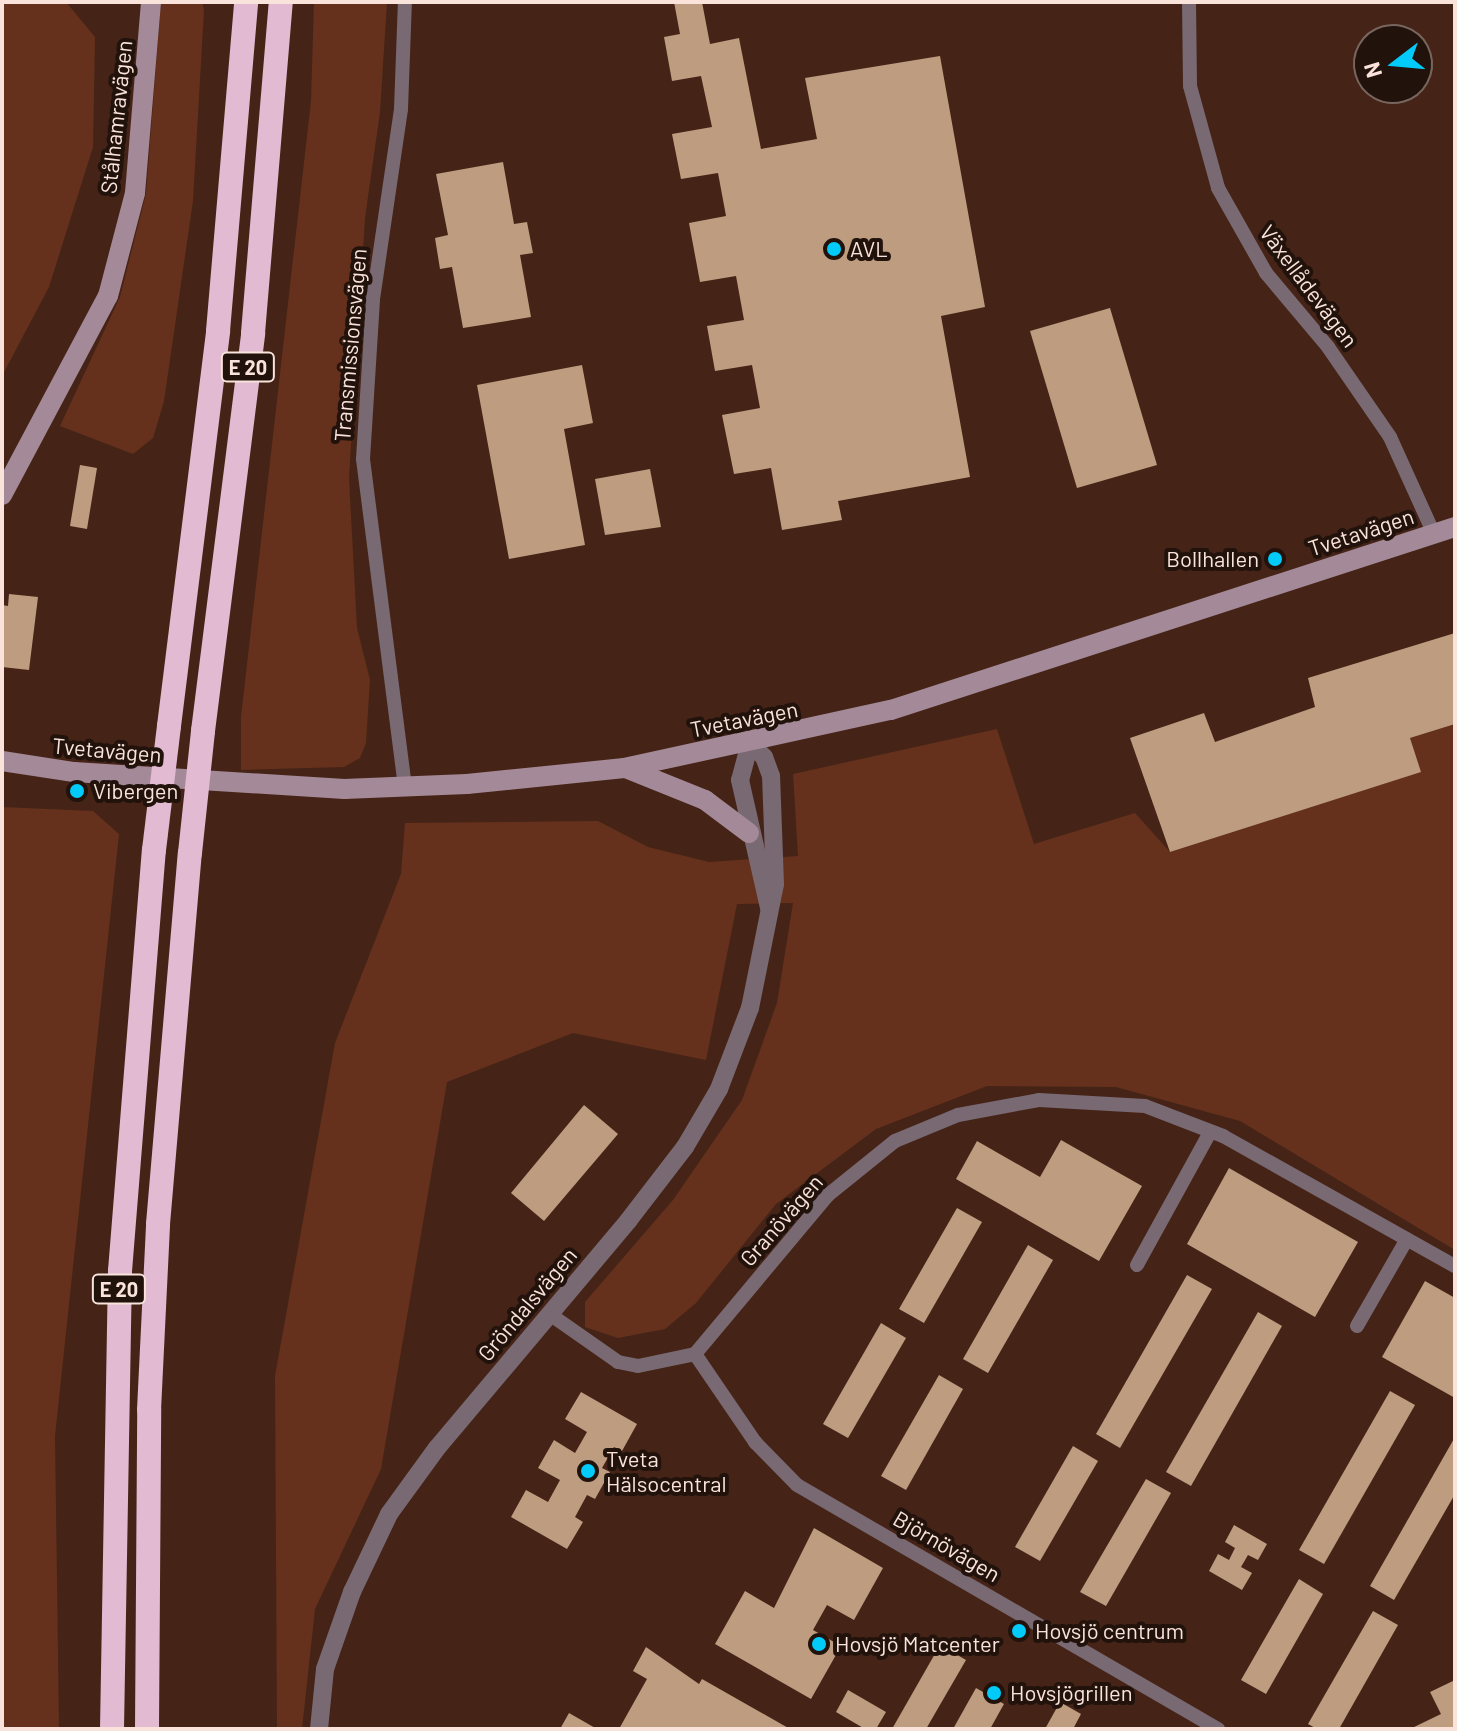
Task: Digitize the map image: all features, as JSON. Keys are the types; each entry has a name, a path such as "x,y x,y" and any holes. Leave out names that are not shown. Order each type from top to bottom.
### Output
{"highway":[{"name":"E 20","path":"112,1729 120,1271 154,850 219,316 246,2"},
{"name":"E 20","path":"147,1729 149,1410 157,1239 190,853 253,333 281,2"}],"main road":[{"name":"Stålhamravägen","path":"2,495 108,296 135,193 151,2"},
{"name":"Tvetavägen","path":"9,762 243,785 405,787 624,768 750,743 963,689 1455,527"},
{"path":"624,768 705,800 749,833"}],"street":[{"name":"Transmissionsvägen","path":"405,2 401,109 373,299 363,459 405,787"},
{"name":"Växellådevägen","path":"1189,2 1190,86 1218,188 1266,273 1328,347 1390,437 1434,534"},
{"name":"Gröndalsvägen","path":"319,1729 325,1669 352,1592 389,1514 437,1448 551,1315 685,1147 713,1100 750,1008 769,908 777,857 771,776 764,757 750,743 740,780 749,833 769,908"},
{"name":"Granövägen","path":"695,1354 828,1195 895,1141 958,1115 1039,1100 1145,1106 1210,1132 1455,1266"},
{"path":"1137,1265 1210,1132"},
{"path":"1357,1326 1407,1239"},
{"path":"551,1315 618,1362 638,1366 695,1354"},
{"name":"Björnövägen","path":"695,1354 755,1442 797,1485 1218,1729"}],"shaded area":[{"path":"2,2 66,2 95,37 93,147 49,287 2,376"},
{"path":"161,2 202,2 204,10 193,201 164,401 153,438 133,454 60,426 120,297 146,194"},
{"path":"314,2 387,2 380,112 365,218 349,478 357,628 370,680 366,743 360,758 344,767 241,770 241,717 311,101"},
{"path":"1455,724 1455,1250 1240,1121 1116,1087 987,1086 876,1129 776,1204 696,1303 665,1329 618,1338 585,1327 585,1302 673,1200 742,1100 777,1003 793,903 737,904 706,1060 573,1033 447,1082 381,1469 315,1609 302,1729 277,1729 275,1376 335,1043 401,874 405,823 598,821 648,847 709,862 798,856 793,774 997,729 1034,844 1135,813 1170,852 1420,772 1410,738"},
{"path":"2,807 93,811 119,834 55,1436 59,1729 2,1729"}],"building":[{"name":"AVL","path":"674,2 702,2 710,44 739,38 761,149 817,139 805,78 940,56 985,307 941,316 970,477 838,501 842,520 782,530 771,468 734,474 722,415 760,408 752,365 715,371 707,326 744,320 736,276 700,282 689,223 726,216 718,173 681,179 672,134 712,127 701,76 672,81 664,37 680,34"},
{"path":"503,162 514,224 527,222 533,253 520,255 531,317 463,328 452,267 440,269 435,238 448,235 436,174"},
{"path":"1110,308 1157,465 1077,488 1030,331"},
{"path":"582,365 593,423 564,429 585,545 509,559 477,385"},
{"path":"80,465 97,468 87,529 70,526"},
{"path":"650,469 661,527 605,535 595,479"},
{"path":"9,594 38,597 29,670 2,667 2,605 8,606"},
{"path":"1455,633 1455,724 1410,738 1421,772 1170,852 1130,738 1204,713 1215,742 1315,707 1308,678"},
{"path":"584,1105 618,1134 544,1221 511,1193"},
{"path":"1061,1140 1142,1186 1099,1261 956,1179 977,1141 1040,1177"},
{"path":"1229,1168 1358,1242 1315,1317 1187,1244"},
{"path":"957,1208 982,1222 924,1323 899,1309"},
{"path":"1028,1245 1053,1260 988,1373 963,1359"},
{"path":"1187,1275 1212,1289 1120,1448 1096,1434"},
{"path":"1425,1281 1455,1298 1455,1398 1382,1357"},
{"path":"1258,1312 1282,1326 1191,1486 1166,1472"},
{"path":"881,1323 906,1338 848,1438 823,1424"},
{"path":"939,1375 963,1389 906,1490 881,1476"},
{"path":"1390,1391 1415,1405 1324,1564 1299,1550"},
{"path":"581,1392 637,1424 622,1451 614,1447 602,1468 610,1472 595,1499 587,1495 575,1517 583,1522 567,1549 511,1517 526,1490 548,1502 560,1480 538,1468 554,1440 575,1453 587,1432 565,1419"},
{"path":"1455,1437 1455,1494 1394,1600 1370,1586"},
{"path":"1073,1446 1098,1461 1040,1561 1015,1547"},
{"path":"1146,1479 1171,1493 1106,1606 1080,1592"},
{"path":"1234,1525 1267,1544 1258,1560 1248,1555 1241,1567 1252,1573 1242,1590 1209,1571 1218,1554 1229,1560 1235,1548 1225,1542"},
{"path":"814,1528 883,1568 854,1620 827,1605 813,1630 841,1646 811,1699 715,1644 745,1591 774,1608"},
{"path":"1299,1579 1323,1594 1266,1694 1241,1680"},
{"path":"1373,1611 1398,1625 1339,1729 1317,1729 1308,1724"},
{"path":"940,1645 966,1660 926,1729 892,1729"},
{"path":"646,1647 699,1684 702,1679 790,1729 619,1729 647,1679 633,1671"},
{"path":"1455,1680 1455,1729 1410,1729 1441,1714 1430,1692"},
{"path":"976,1688 1004,1704 990,1729 953,1729"},
{"path":"848,1690 886,1712 876,1729 865,1729 836,1712"},
{"path":"1060,1702 1081,1714 1073,1729 1045,1729"},
{"path":"569,1713 597,1729 560,1729"}],"place":[{"name":"AVL","path":"834,249"},
{"name":"Bollhallen","path":"1275,559"},
{"name":"Vibergen","path":"77,791"},
{"name":"Tveta Hälsocentral","path":"588,1471"},
{"name":"Hovsjö centrum","path":"1019,1631"},
{"name":"Hovsjö Matcenter","path":"819,1644"},
{"name":"Hovsjögrillen","path":"994,1693"}]}
